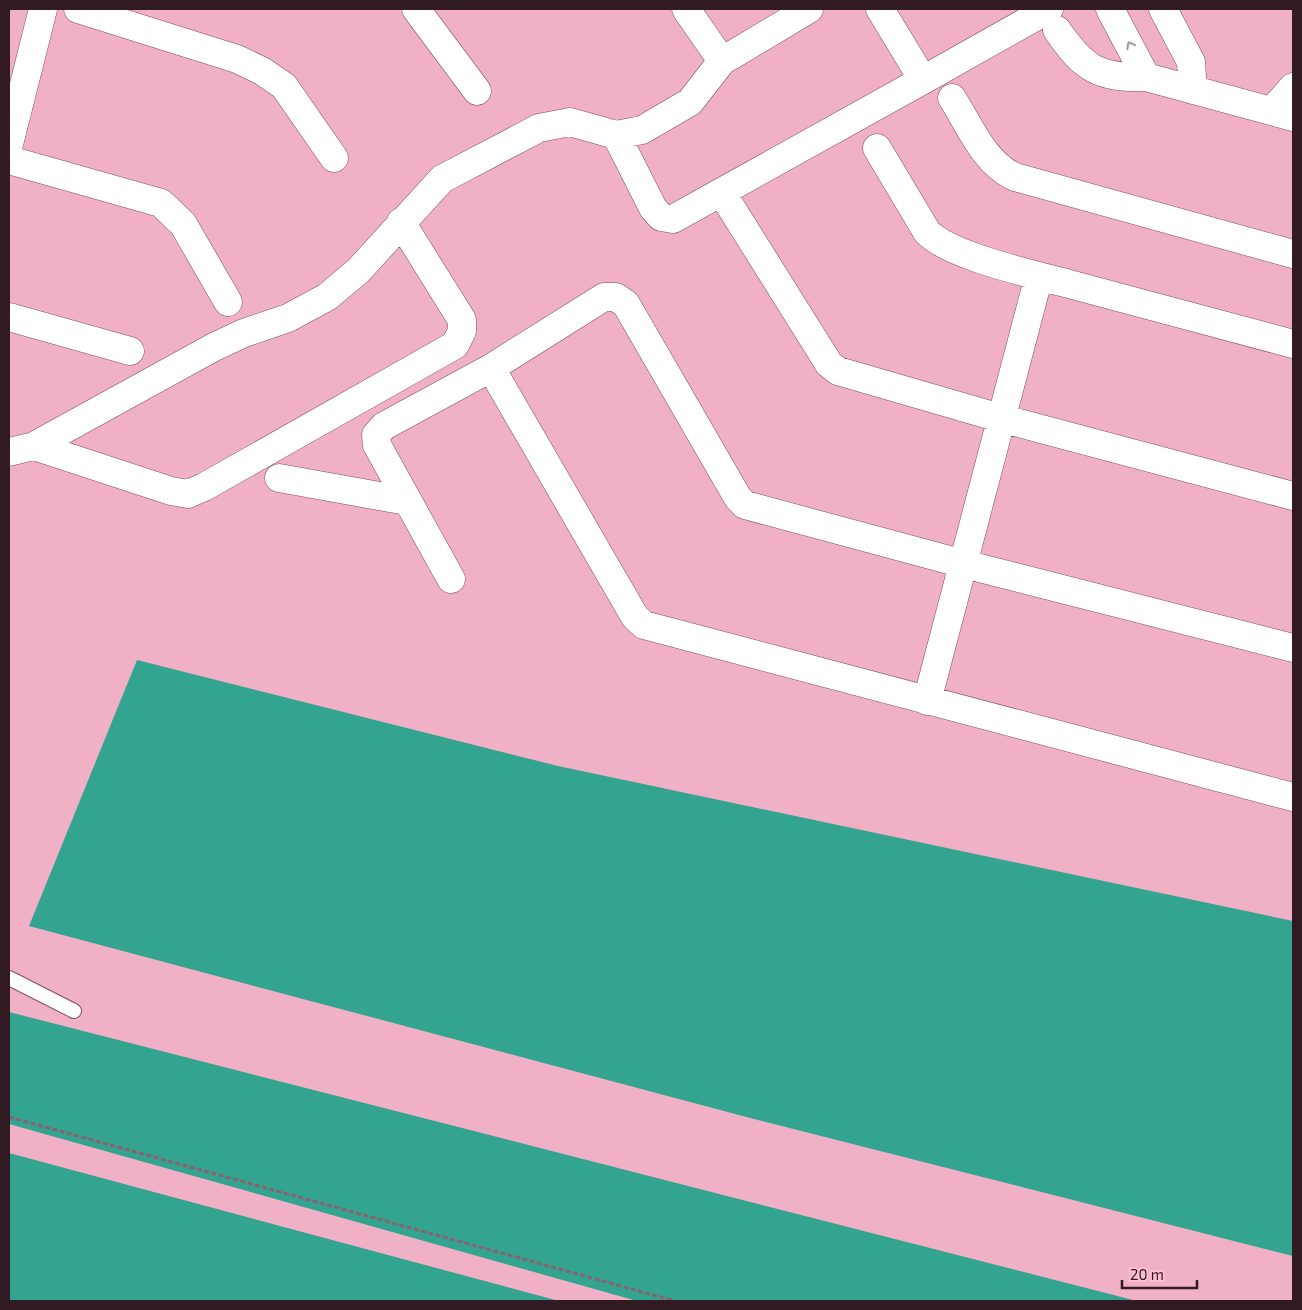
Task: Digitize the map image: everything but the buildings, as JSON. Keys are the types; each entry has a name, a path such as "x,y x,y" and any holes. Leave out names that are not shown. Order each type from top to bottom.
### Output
{"street":[{"path":"9,144 43,9"},
{"path":"78,9 237,59 262,71 284,86 334,158"},
{"path":"416,9 477,90"},
{"path":"686,9 722,61"},
{"path":"21,449 214,347 244,333 288,318 327,297 358,271 442,179 539,128 570,122 616,135 642,130 690,102 722,61 809,9"},
{"path":"880,9 924,80"},
{"path":"1110,9 1146,77"},
{"path":"1163,9 1191,62 1192,90"},
{"path":"616,135 653,208 662,217 673,219 924,80 1053,19 1077,58 1089,66 1122,78 1146,77 1283,114 1293,87"},
{"path":"952,98 992,162 1002,171 1025,180 1293,254"},
{"path":"877,148 927,232 936,241 953,249 1039,276 1293,344"},
{"path":"9,160 161,204 183,224 228,302"},
{"path":"722,193 829,364 838,371 1000,418 1293,496"},
{"path":"21,449 171,491 188,494 213,482 455,345 462,331 462,320 401,222"},
{"path":"927,701 964,564 1000,418 1039,276"},
{"path":"451,579 377,445 376,435 384,426 491,368 604,297 616,297 626,304 738,498 745,505 964,564 1293,648"},
{"path":"9,317 130,351"},
{"path":"491,368 635,617 644,625 1293,797"},
{"path":"279,478 407,501"}],"lane":[{"path":"9,978 74,1011"}],"path":[{"path":"9,1117 675,1301"}],"shaded area":[{"path":"137,660 558,766 1293,921 1293,1256 754,1119 29,926"},
{"path":"9,1012 1137,1301 637,1301 9,1124"},
{"path":"9,1153 559,1301 9,1301"}]}
